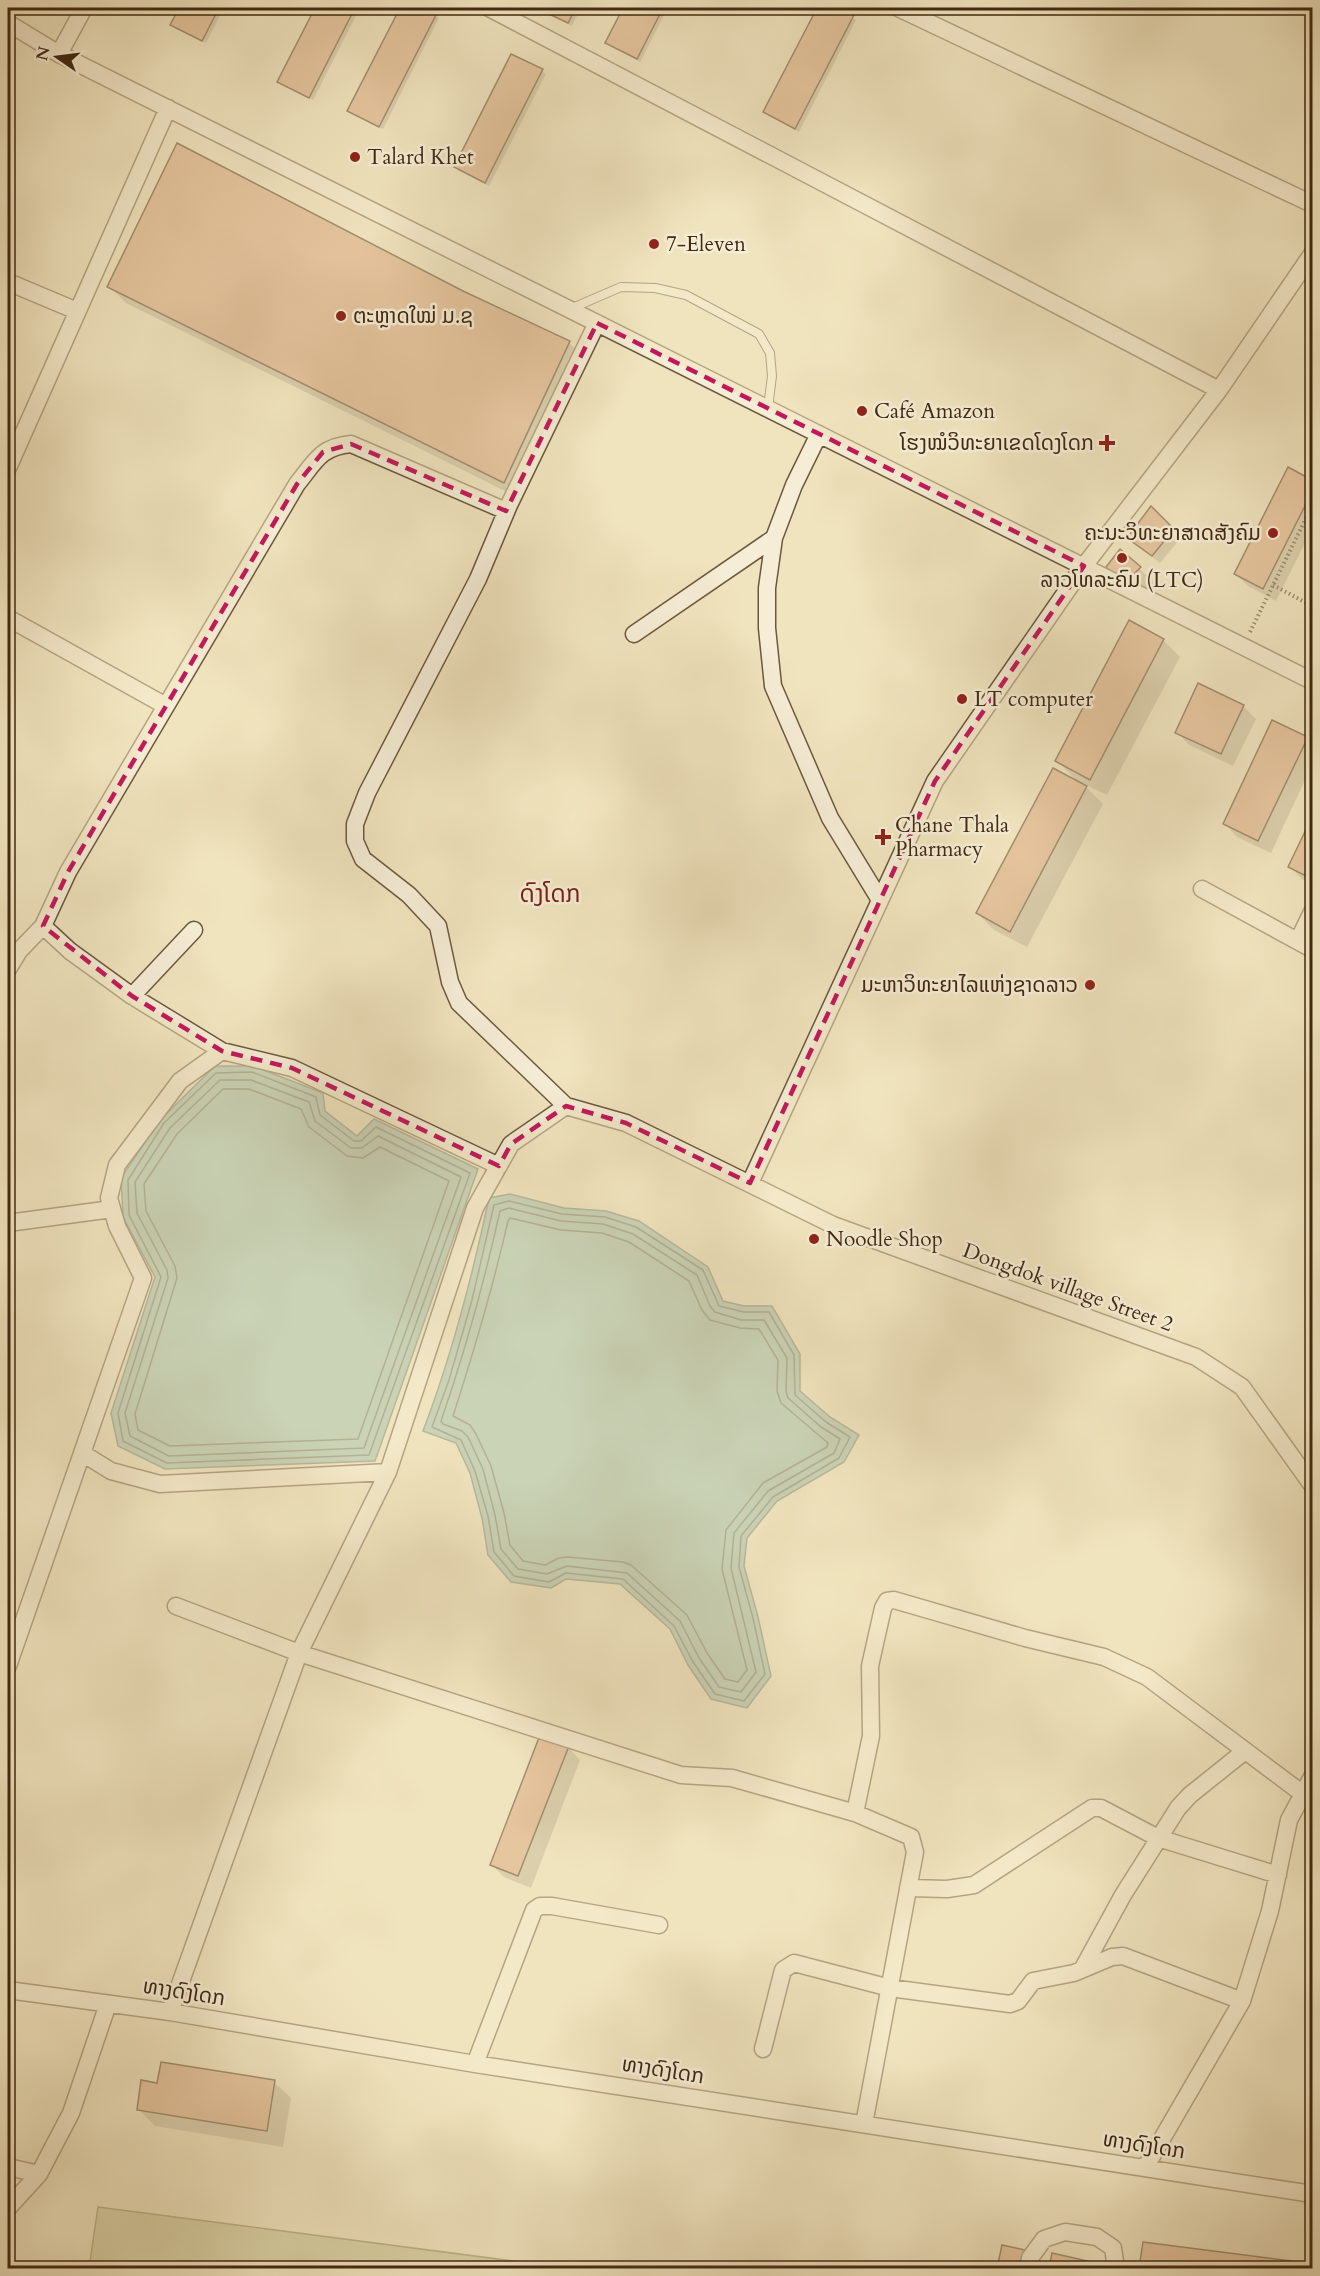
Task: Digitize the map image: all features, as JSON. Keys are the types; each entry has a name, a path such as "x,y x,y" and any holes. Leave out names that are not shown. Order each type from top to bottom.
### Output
{"street":[{"path":"59,54 84,8"},
{"path":"489,8 1219,390"},
{"path":"898,8 1312,204"},
{"path":"8,23 59,54 1312,681"},
{"path":"8,468 168,108"},
{"path":"750,1182 935,781 1084,566 1219,390 1312,254"},
{"path":"8,282 77,311"},
{"path":"170,2012 298,1653 388,1472 475,1208 511,1144 566,1106 459,1003 450,982 438,926 409,895 363,859 355,841 355,824 367,793 478,579 506,511 597,323"},
{"path":"819,434 794,485 774,538 767,588 767,628 773,686 830,818 880,900"},
{"path":"8,969 13,948 43,926 68,872 297,484 323,452 335,445 351,444 506,511"},
{"path":"634,634 774,538"},
{"path":"8,618 166,706"},
{"path":"1202,889 1306,945 1312,912"},
{"path":"43,926 70,951 132,996 222,1051 292,1068 499,1166"},
{"path":"132,996 194,930"},
{"path":"8,1666 143,1278 117,1226 109,1198 117,1165 180,1081 222,1051"},
{"name":"Dongdok village Street 2","path":"566,1106 626,1123 750,1182 833,1225 1196,1357 1242,1387 1312,1485"},
{"path":"8,1223 112,1209"},
{"path":"82,1453 111,1471 160,1484 388,1472"},
{"path":"855,1813 871,1736 870,1666 883,1608 887,1601 894,1600 1026,1638 1104,1657 1147,1677 1303,1794"},
{"path":"176,1606 298,1653 681,1775 732,1778 855,1813 911,1837 915,1852 864,2124"},
{"path":"1083,1968 1123,1895 1178,1808 1190,1795 1245,1751"},
{"path":"1145,2168 1242,2001 1270,1911 1289,1820 1312,1777"},
{"path":"908,1888 947,1889 974,1886 1092,1808 1108,1810 1158,1838 1278,1875"},
{"path":"475,2064 534,1910 540,1906 552,1906 659,1925"},
{"path":"763,2049 783,1970 794,1963 890,1988 1010,2004 1018,2001 1034,1982 1074,1973 1112,1957 1123,1956 1242,2001"},
{"name":"ທາງດົງໂດກ","path":"8,1990 170,2012 475,2064 1312,2194"},
{"path":"8,2208 39,2174 71,2113 108,2004"},
{"path":"8,2167 39,2174"},
{"path":"1028,2268 1030,2258 1044,2239 1065,2232 1097,2236 1113,2248 1116,2268"}],"lane":[{"path":"570,309 621,287 655,288 686,296 759,334 770,353 772,376 768,408"}],"path":[{"path":"1243,646 1312,506"},
{"path":"1273,585 1312,606"}],"highlighted area":[{"path":"597,323 1084,566 935,781 750,1183 626,1123 566,1106 511,1144 499,1166 292,1068 222,1051 132,996 43,926 68,872 297,484 323,452 351,444 506,511"}],"green space":[{"path":"98,2207 559,2267 559,2268 89,2268"}],"water":[{"path":"215,1066 253,1066 323,1093 325,1111 357,1136 374,1119 478,1169 375,1461 165,1469 118,1446 111,1413 155,1277 123,1217 121,1178 160,1120"},
{"path":"510,1194 564,1208 606,1211 639,1221 708,1267 723,1301 744,1306 772,1306 800,1354 800,1391 830,1417 859,1435 844,1462 777,1501 747,1538 744,1566 771,1676 747,1708 711,1699 688,1665 670,1629 620,1584 566,1579 551,1588 511,1582 488,1555 482,1518 470,1473 456,1443 423,1431 460,1316 489,1198"}],"building":[{"path":"179,8 219,8 202,41 170,25"},
{"path":"315,8 355,8 309,98 277,82"},
{"path":"400,8 426,8 437,13 379,127 347,111"},
{"path":"536,8 576,8 568,23"},
{"path":"623,8 663,8 637,59 605,43"},
{"path":"817,8 838,8 854,15 795,129 763,112"},
{"path":"511,54 543,69 485,183 454,167"},
{"name":"ຕະຫຼາດໃໝ່ ມ.ຊ","path":"177,143 463,291 570,341 504,483 107,287"},
{"name":"ຄະນະວິທະຍາສາດສັງຄົມ","path":"1288,467 1312,480 1312,492 1263,589 1234,574"},
{"path":"1151,506 1174,529 1152,556 1127,538"},
{"name":"ລາວໂທລະຄົມ (LTC)","path":"1120,549 1141,567 1126,582 1116,577 1106,567"},
{"path":"1129,620 1164,639 1090,780 1055,761"},
{"path":"1198,683 1244,705 1221,754 1175,733"},
{"path":"1272,720 1308,737 1258,841 1223,824"},
{"path":"1053,768 1087,786 1010,932 976,913"},
{"path":"1312,817 1312,879 1288,867"},
{"path":"540,1735 569,1746 518,1876 490,1865"},
{"path":"161,2062 275,2080 267,2131 137,2110 141,2080 157,2083"},
{"path":"1143,2242 1291,2261 1290,2268 1139,2268"},
{"path":"1002,2245 1025,2250 1022,2268 997,2268"},
{"path":"1052,2253 1092,2262 1091,2268 1049,2268"}],"place":[{"name":"Talard Khet","path":"355,157"},
{"name":"7-Eleven","path":"654,244"},
{"name":"ຕະຫຼາດໃໝ່ ມ.ຊ","path":"341,316"},
{"name":"Café Amazon","path":"862,411"},
{"name":"ໂຮງໝໍວິທະຍາເຂດໂດງໂດກ","path":"1107,443"},
{"name":"ຄະນະວິທະຍາສາດສັງຄົມ","path":"1273,533"},
{"name":"ລາວໂທລະຄົມ (LTC)","path":"1122,558"},
{"name":"LT computer","path":"962,699"},
{"name":"Chane Thala Pharmacy","path":"883,837"},
{"name":"ມະຫາວິທະຍາໄລແຫ່ງຊາດລາວ","path":"1090,985"},
{"name":"Noodle Shop","path":"814,1239"}],"district":[{"name":"ດົງໂດກ","path":"550,894"}]}
